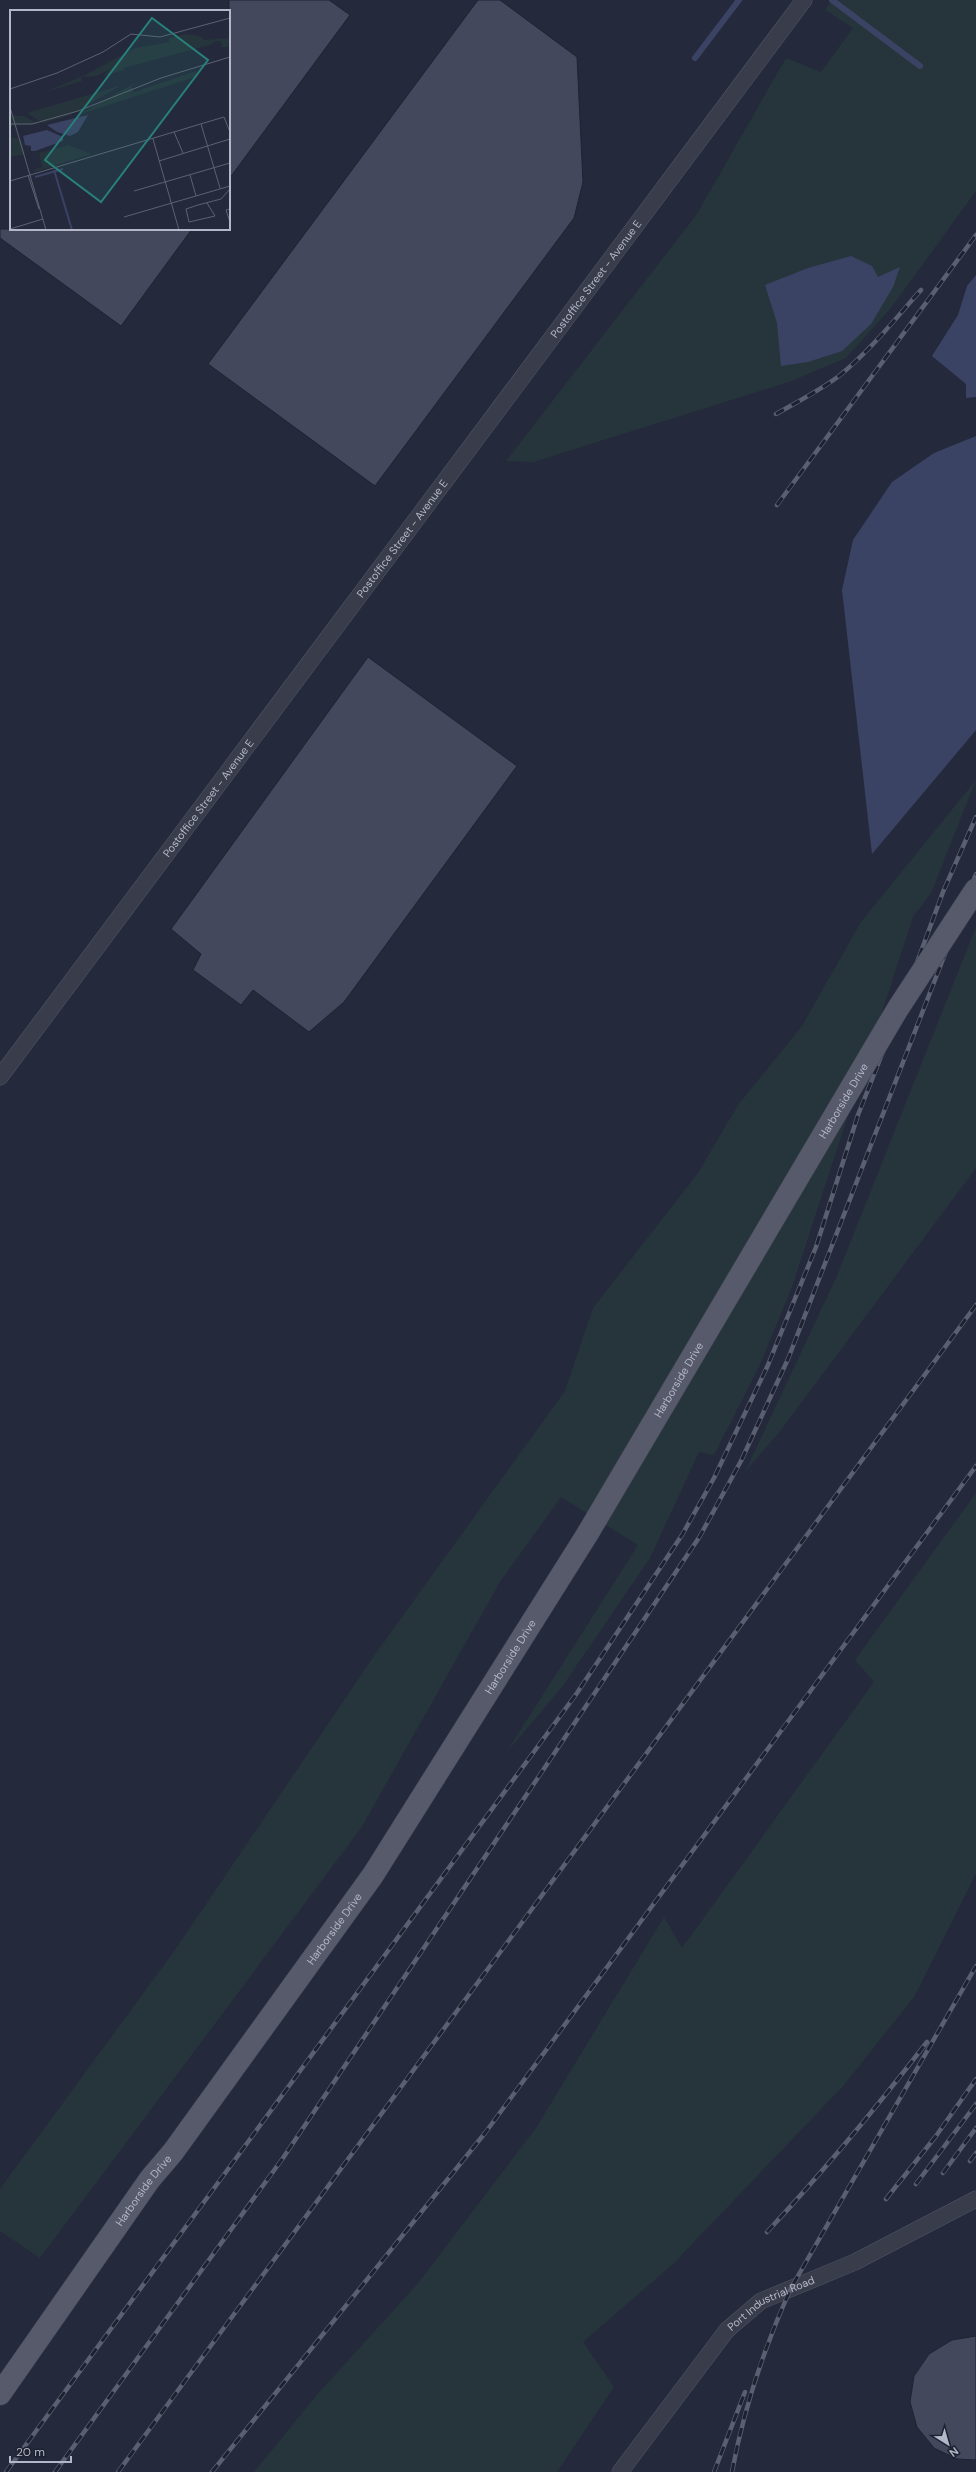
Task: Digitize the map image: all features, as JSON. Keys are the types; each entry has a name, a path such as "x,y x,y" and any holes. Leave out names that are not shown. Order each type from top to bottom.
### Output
{"main road":[{"name":"Harborside Drive","path":"0,2394 150,2179 178,2145 373,1875 588,1534 897,1010 976,890"}],"street":[{"name":"Postoffice Street - Avenue E","path":"0,1077 804,0"},
{"name":"Port Industrial Road","path":"620,2472 727,2330 761,2302 855,2262 976,2199"}],"shaded area":[{"path":"832,0 976,0 976,191 891,308 846,358 789,382 533,462 506,461 697,214 786,58 821,72 853,28 825,10"},
{"path":"976,780 931,893 913,917 792,1287 759,1367 714,1455 699,1452 650,1558 562,1687 506,1753 638,1545 561,1497 500,1582 361,1828 40,2258 0,2231 0,2189 175,1950 376,1653 565,1391 593,1308 698,1173 738,1105 802,1026 861,922"},
{"path":"976,927 976,1168 781,1430 745,1472 836,1278"},
{"path":"976,1493 976,1873 914,1997 844,2085 672,2265 583,2342 614,2387 557,2472 254,2472 316,2396 419,2282 536,2128 664,1917 682,1948 874,1682 855,1660"}],"water":[{"path":"851,256 872,266 878,277 900,267 893,287 871,324 842,351 808,362 781,366 777,323 765,285 808,268"},
{"path":"976,275 976,397 966,398 966,384 932,356 958,315 967,286"},
{"path":"976,436 976,730 872,854 842,590 853,540 892,482 934,453"}],"building":[{"path":"229,0 329,0 350,15 230,178 230,10"},
{"path":"478,0 500,0 577,57 583,182 574,218 375,486 208,364"},
{"path":"0,229 191,230 121,326 0,238"},
{"path":"368,657 517,766 344,1002 309,1032 253,990 241,1005 193,970 201,954 171,929"},
{"path":"976,2336 976,2460 957,2459 934,2448 917,2427 910,2402 914,2376 929,2354 952,2340"}],"waterway":[{"path":"695,58 739,0"},
{"path":"832,0 920,66"}],"railway":[{"path":"777,505 976,235"},
{"path":"776,414 824,387 839,376 882,334 921,290"},
{"path":"6,2472 577,1693 682,1535 714,1478 768,1365 816,1247 858,1115 899,1011 943,892 976,817"},
{"path":"55,2472 283,2158 700,1536 741,1461 788,1359 976,874"},
{"path":"118,2472 976,1305"},
{"path":"212,2472 485,2133 976,1466"},
{"path":"732,2472 742,2424 756,2378 772,2333 791,2288 976,1966"},
{"path":"767,2232 849,2139 927,2042"},
{"path":"886,2199 936,2136 976,2079"},
{"path":"916,2184 976,2104"},
{"path":"943,2173 976,2128"},
{"path":"970,2161 976,2153"},
{"path":"714,2472 745,2392"}]}
